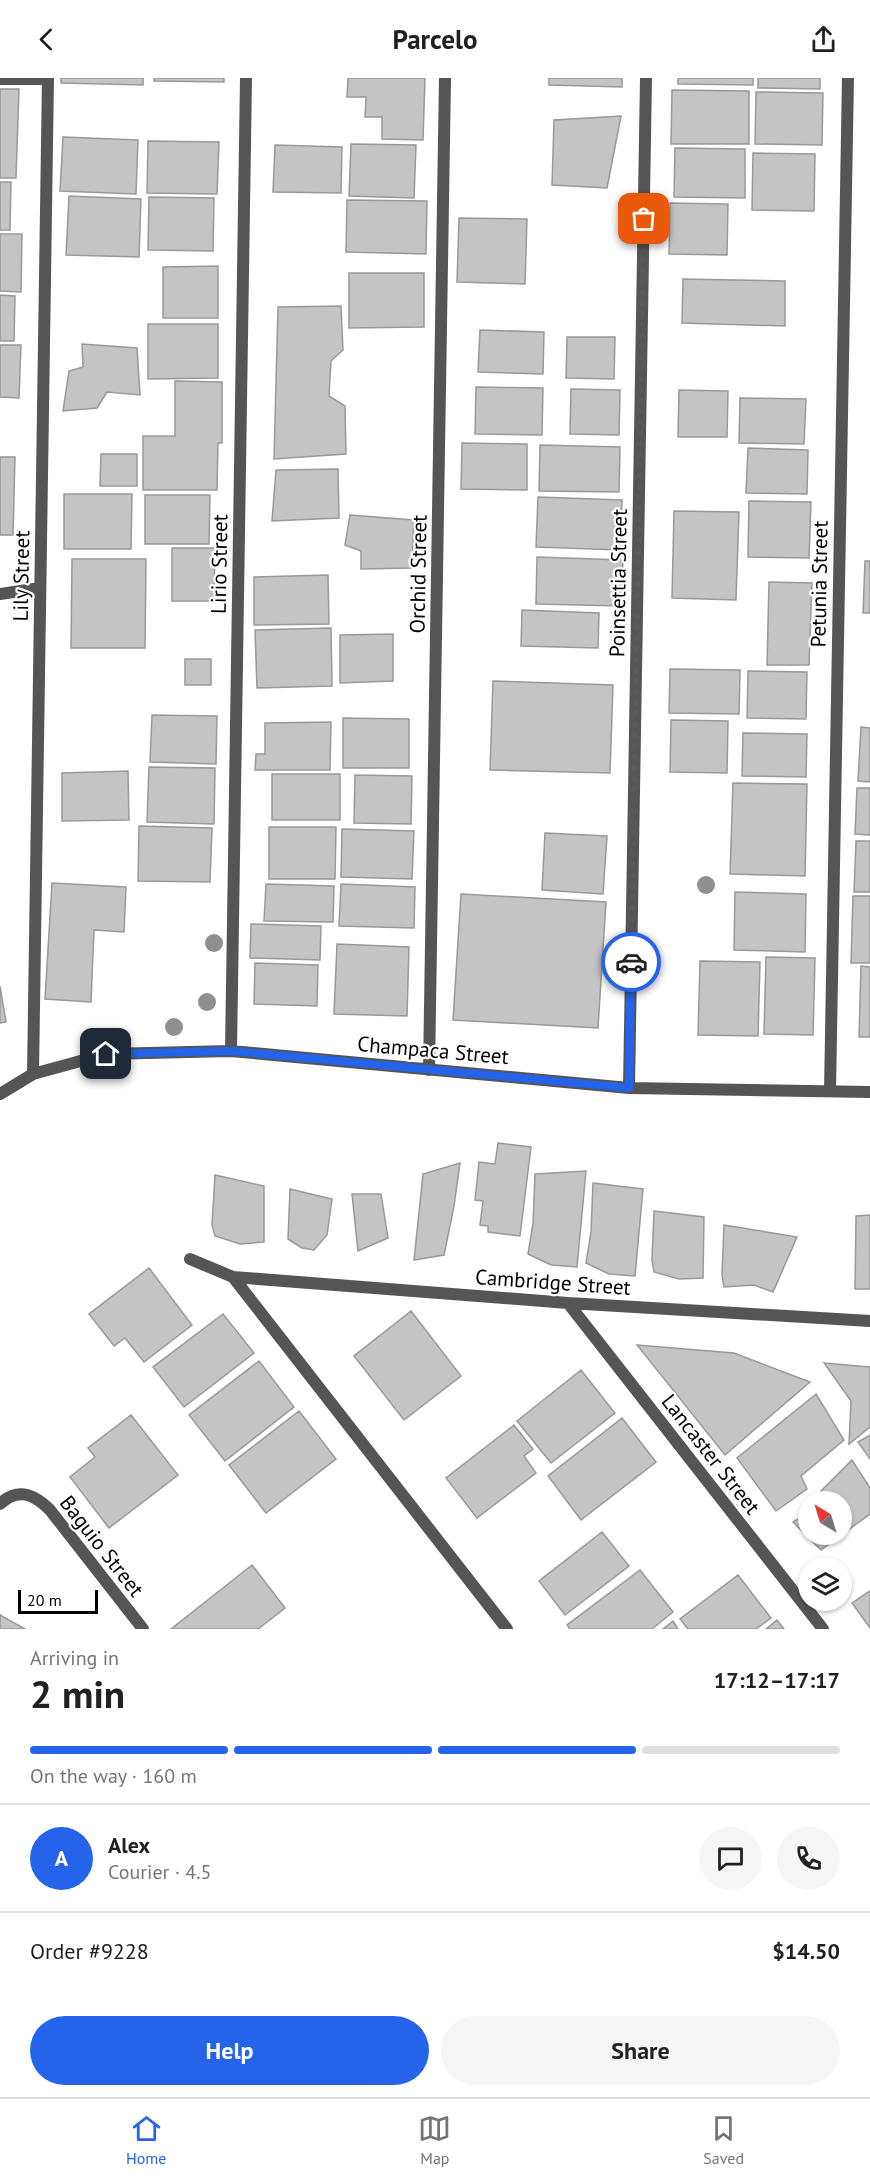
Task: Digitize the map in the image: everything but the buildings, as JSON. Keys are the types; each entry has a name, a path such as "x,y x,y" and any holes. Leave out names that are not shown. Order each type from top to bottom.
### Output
{"street":[{"name":"Lirio Street","path":"231,1051 246,78"},
{"name":"Orchid Street","path":"429,1070 446,78"},
{"name":"Poinsettia Street","path":"629,1088 646,78"},
{"name":"Petunia Street","path":"830,1091 848,78"},
{"path":"0,79 48,79"},
{"name":"Lily Street","path":"33,1074 48,79"},
{"path":"0,594 40,588"},
{"name":"Champaca Street","path":"0,1094 33,1074 106,1054 231,1051 629,1088 870,1092"},
{"name":"Cambridge Street","path":"190,1259 233,1277 568,1303 870,1321"},
{"name":"Cambridge Street","path":"233,1277 507,1629"},
{"name":"Lancaster Street","path":"568,1303 823,1629"},
{"name":"Baguio Street","path":"0,1504 9,1496 25,1494 39,1499 142,1629"}],"way so far":[{"path":"631,962 644,219"}],"route":[{"path":"106,1054 231,1051 629,1088 631,962"}]}
